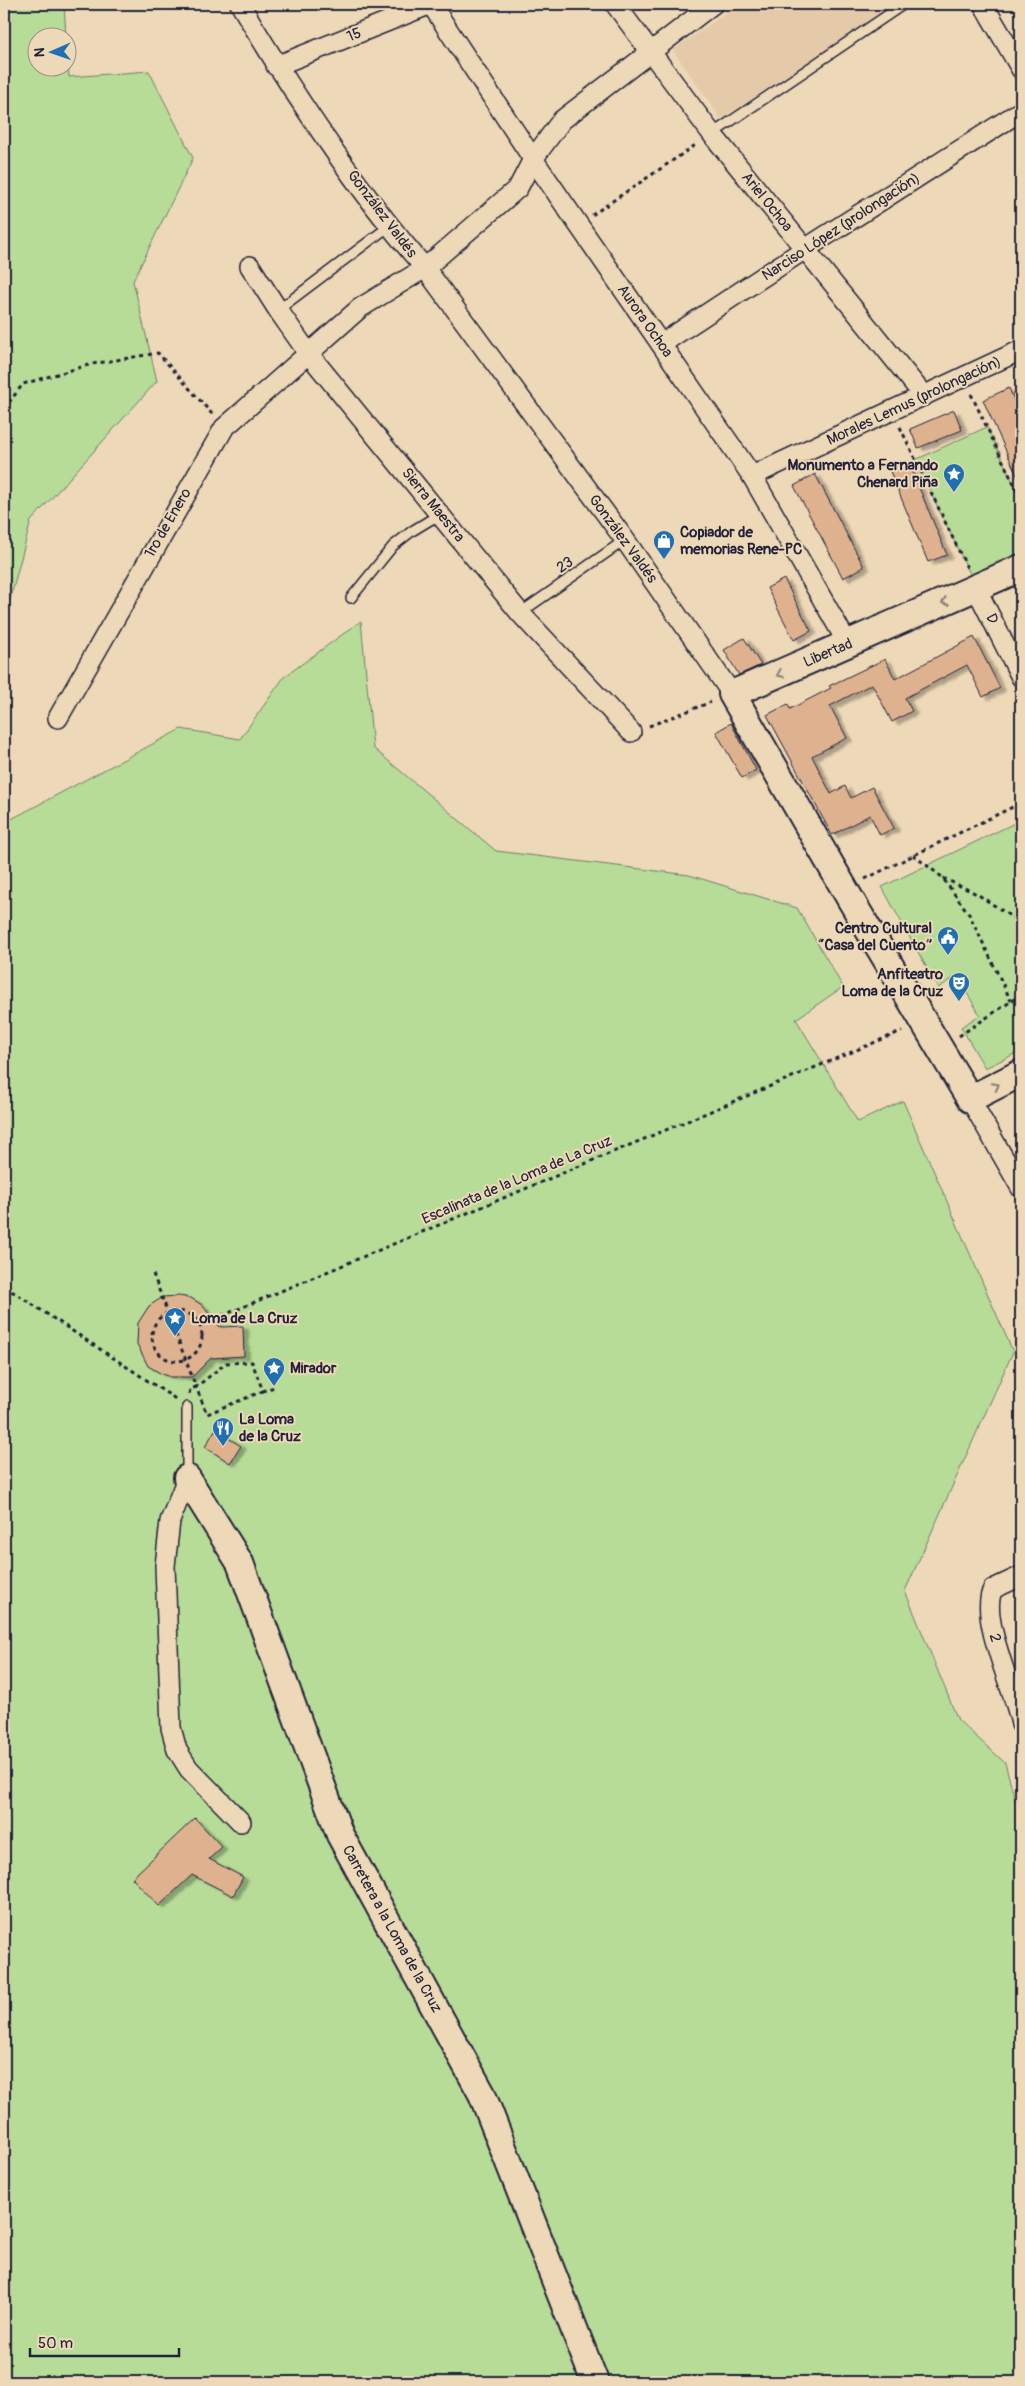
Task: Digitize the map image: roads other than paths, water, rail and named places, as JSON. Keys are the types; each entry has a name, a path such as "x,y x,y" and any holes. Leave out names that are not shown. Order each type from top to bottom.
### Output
{"street":[{"name":"González Valdés","path":"240,4 276,66 388,227 425,268 625,540 732,694 844,889 970,1099"},
{"name":"15","path":"276,66 431,4"},
{"name":"Aurora Ochoa","path":"431,4 533,160 752,476 848,644"},
{"name":"Ariel Ochoa","path":"614,4 649,53 712,134 924,396"},
{"name":"1ro de Enero","path":"58,718 224,428 360,308 425,268 518,188 533,160 562,120 713,4"},
{"path":"983,4 1021,69"},
{"name":"Narciso López (prolongación)","path":"661,344 805,249 1021,111"},
{"name":"Sierra Maestra","path":"250,266 308,353 520,613 631,732"},
{"name":"Morales Lemus (prolongación)","path":"752,476 1021,350"},
{"name":"Libertad","path":"732,694 1021,568"},
{"name":"D","path":"976,588 1021,677"},
{"path":"1021,1073 970,1099 1021,1188"},
{"path":"187,1478 170,1521 165,1566 171,1728 177,1750 189,1769 241,1822"},
{"name":"Carretera a la Loma de la Cruz","path":"187,1478 240,1563 340,1835 482,2094 594,2382"},
{"name":"2","path":"1021,1576 993,1588 990,1594 989,1613 1021,1724"}],"lane":[{"path":"712,134 904,4"},
{"path":"278,310 388,227"},
{"path":"351,598 393,546 412,531 440,514"},
{"name":"23","path":"520,613 625,540"},
{"path":"187,1407 187,1478"}],"place":[{"name":"Monumento a Fernando Chenard Piña","path":"954,493"},
{"name":"Copiador de memorias Rene-PC","path":"664,560"},
{"name":"Centro Cultural “Casa del Cuento”","path":"948,956"},
{"name":"Anfiteatro Loma de la Cruz","path":"959,1002"},
{"name":"Loma de La Cruz","path":"175,1337"},
{"name":"Mirador","path":"274,1387"},
{"name":"La Loma de la Cruz","path":"223,1447"}]}
